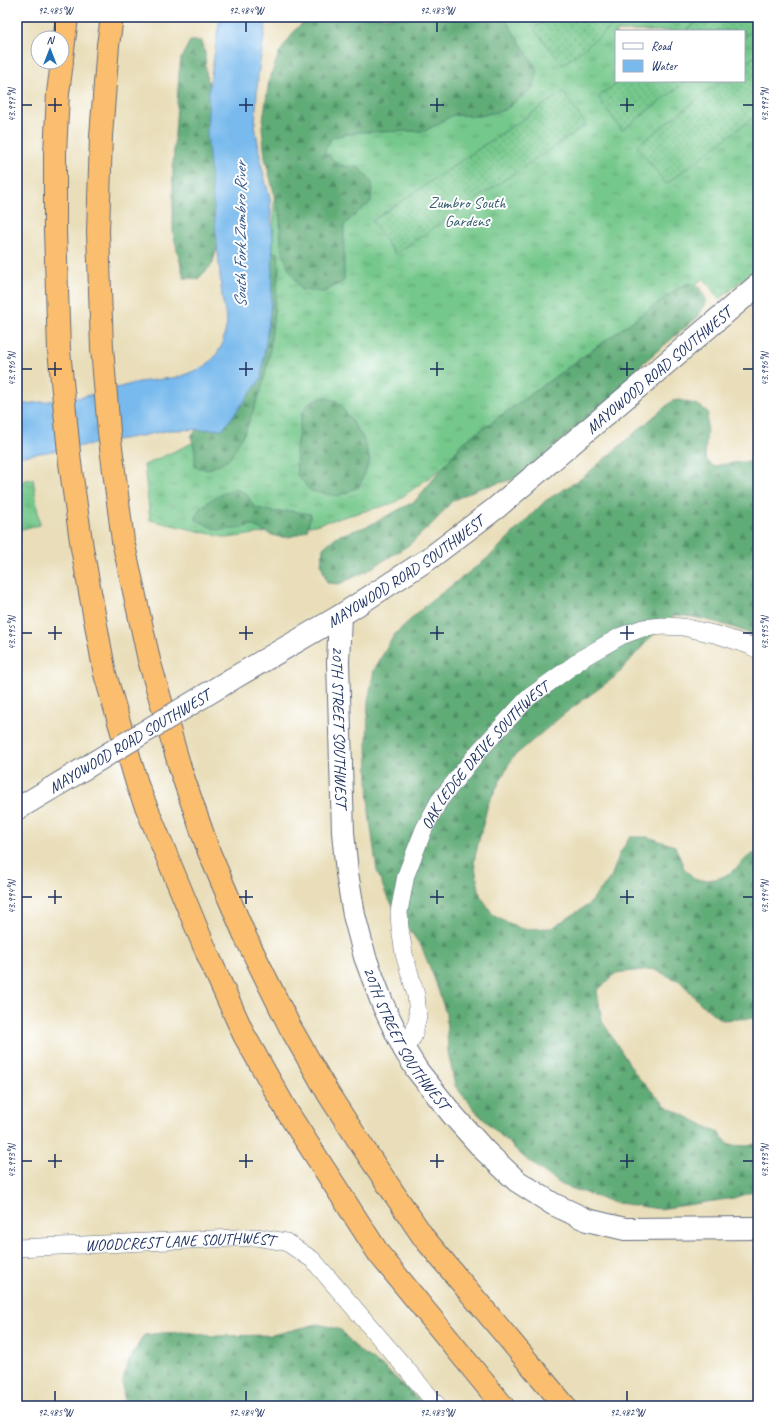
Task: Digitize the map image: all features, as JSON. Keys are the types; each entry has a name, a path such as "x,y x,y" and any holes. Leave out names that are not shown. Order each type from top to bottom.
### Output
{"highway":[{"path":"59,30 60,17"},
{"path":"65,30 67,17"},
{"path":"112,17 108,45 101,136 98,232 102,348 109,432 123,541 149,660 181,771 209,852 246,938 290,1027 329,1095 424,1238 565,1406"},
{"path":"59,70 54,154 55,230 60,350 70,463 82,548 105,674 138,786 207,953 244,1035 288,1113 379,1254 503,1406"}],"street":[{"name":"MAYOWOOD ROAD SOUTHWEST","path":"17,809 232,679 340,616 430,558 496,508 758,285"},
{"name":"20TH STREET SOUTHWEST","path":"340,616 338,670 344,832 347,873 354,915 365,957 383,1005 404,1049 417,1070 484,1151 517,1181 553,1204 587,1220 625,1229 758,1228"},
{"name":"OAK LEDGE DRIVE SOUTHWEST","path":"404,1049 413,1037 418,1016 416,995 404,954 400,928 399,912 406,875 424,829 439,801 479,751 528,698 586,656 621,636 643,628 662,626 683,627 718,635 751,646 758,650"},
{"name":"WOODCREST LANE SOUTHWEST","path":"17,1248 256,1238 286,1242 313,1260 438,1406"}],"green space":[{"path":"311,17 504,17 538,71 533,88 505,110 480,116 453,115 425,131 361,132 332,137 324,152 341,166 359,167 372,183 371,202 344,225 344,281 324,292 301,290 288,267 281,245 280,216 265,158 262,127 269,80 279,53 296,29"},
{"name":"Zumbro South Gardens","path":"321,17 758,17 758,266 719,300 704,278 394,503 315,525 228,538 150,520 144,465 223,429 271,304 276,143"},
{"path":"550,17 624,17 563,65 534,29"},
{"path":"703,17 758,17 758,27 745,36 745,30 686,30"},
{"path":"190,41 202,41 205,53 206,72 215,111 222,231 212,265 198,279 184,278 173,233 173,164 179,73 181,58"},
{"path":"758,53 758,114 666,184 637,146 720,82 745,82 745,63"},
{"path":"618,82 686,82 622,130 598,97"},
{"path":"563,92 586,125 395,254 372,221"},
{"path":"267,251 278,253 279,268 269,357 262,387 246,430 230,458 208,470 195,467 195,451 191,436 208,417"},
{"path":"689,283 700,288 707,301 699,316 643,363 624,387 518,478 477,489 452,501 437,519 409,545 367,571 339,584 327,583 321,564 323,548 337,536 368,526 415,501 464,442 680,287"},
{"path":"324,397 337,401 349,417 363,438 370,460 359,487 338,496 311,491 297,475 296,447 302,413 310,401"},
{"path":"680,400 698,405 708,412 705,458 713,466 739,462 758,462 758,637 718,623 675,615 650,638 616,676 564,714 512,758 488,804 474,861 480,895 494,916 522,929 552,928 588,905 611,877 620,853 630,837 648,837 675,846 684,868 696,880 711,880 720,878 736,869 750,855 758,853 758,1018 721,1020 701,1004 680,981 652,969 616,973 597,991 602,1021 637,1076 666,1106 719,1133 729,1145 748,1146 758,1143 758,1191 734,1198 660,1209 611,1202 562,1185 526,1159 480,1116 455,1086 448,1052 446,1014 435,980 422,948 387,897 377,871 369,813 367,742 368,701 374,670 394,635 426,605 489,557 545,501 582,478 672,401"},
{"path":"33,478 40,525 17,530 17,483"},
{"path":"234,489 246,493 254,507 274,512 291,511 311,514 307,530 292,536 279,537 267,533 252,525 235,529 217,530 195,519 200,508 215,497"},
{"path":"317,1324 341,1330 358,1350 385,1368 419,1400 423,1406 126,1406 123,1385 126,1369 144,1335 185,1332 211,1336 272,1335"}],"water":[{"name":"South Fork Zumbro River","path":"220,17 268,17 258,75 255,125 262,168 270,199 273,240 271,304 261,379 223,429 169,430 17,457 17,405 82,397 139,382 179,377 204,367 215,357 222,345 227,324 222,297 207,133 209,89"}]}
